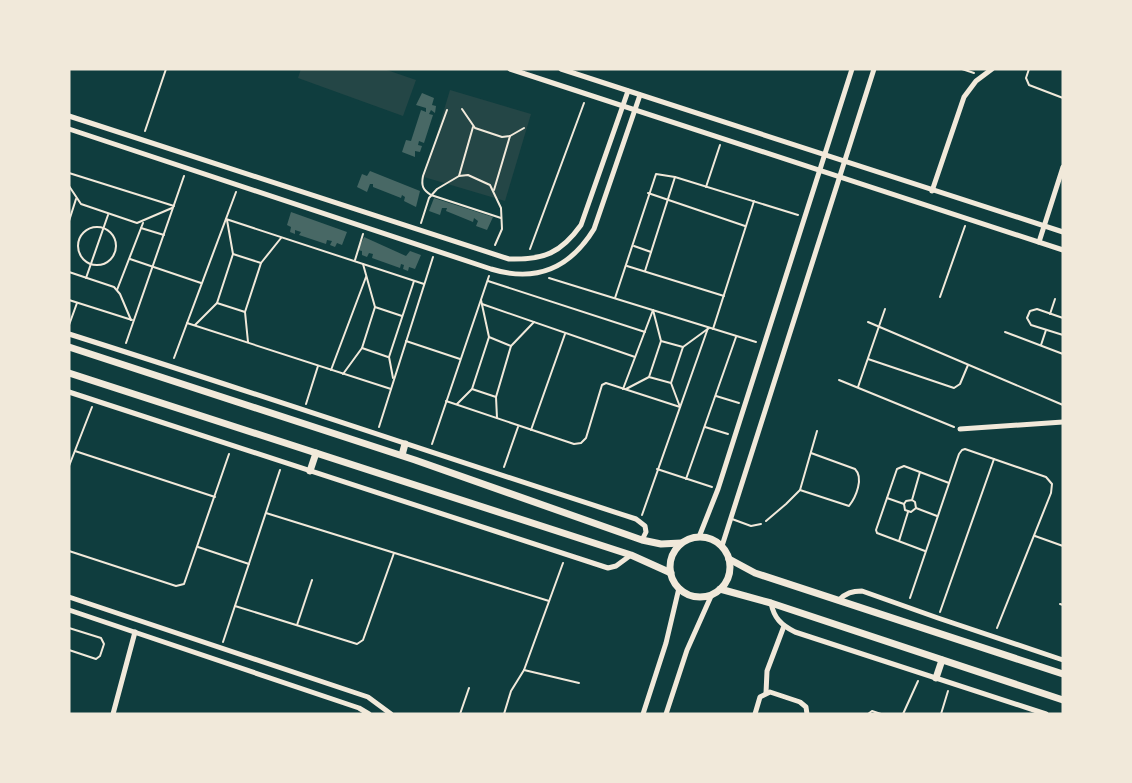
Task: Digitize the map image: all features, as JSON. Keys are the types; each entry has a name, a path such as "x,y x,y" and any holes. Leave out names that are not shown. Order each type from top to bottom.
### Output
{"street":[{"path":"561,69 1063,232"},
{"path":"699,537 718,489 852,69"},
{"path":"722,546 874,69"},
{"path":"932,191 964,97 976,81 992,69"},
{"path":"514,70 1063,250"},
{"path":"69,116 492,254 509,259 526,260 544,257 559,249 581,225 628,91"},
{"path":"69,129 491,269 506,273 536,273 554,268 570,258 584,245 594,229 640,95"},
{"path":"1039,242 1063,167"},
{"path":"69,334 305,409 641,521 646,532 642,540"},
{"path":"69,347 402,455 642,540 662,544 681,543 699,537 711,539 722,546 729,559 729,575 720,589 712,594 694,596 679,588 670,573 631,555 69,373"},
{"path":"69,392 608,568 616,566 631,555"},
{"path":"960,429 1063,422"},
{"path":"402,455 405,444"},
{"path":"310,471 316,453"},
{"path":"670,573 671,560 681,543"},
{"path":"729,559 755,573 1063,674"},
{"path":"643,714 666,643 679,588"},
{"path":"720,589 771,603 1063,700"},
{"path":"839,600 845,594 862,591 1063,660"},
{"path":"666,714 687,650 712,594"},
{"path":"69,597 368,698 391,714"},
{"path":"771,603 777,620 795,632 1046,714"},
{"path":"69,610 359,708 369,714"},
{"path":"755,714 759,700 766,693 767,671 784,626"},
{"path":"113,714 135,632"},
{"path":"936,678 942,660"},
{"path":"766,693 774,693 800,702 806,707 807,714"}],"lane":[{"path":"1029,69 1026,78 1029,85 1063,98"},
{"path":"730,518 751,526 761,524"},
{"path":"69,628 101,638 104,644 100,656 96,659 69,650"}],"path":[{"path":"142,140 166,69"},
{"path":"526,260 587,94"},
{"path":"462,109 477,129 502,137 510,136 524,128"},
{"path":"447,110 421,184 424,191 502,218"},
{"path":"459,176 474,126"},
{"path":"494,190 510,136"},
{"path":"706,187 722,140"},
{"path":"124,352 187,167"},
{"path":"69,173 174,207"},
{"path":"615,298 634,246 648,194 657,174 675,177 805,217"},
{"path":"419,230 431,195 459,176 468,175 484,181 494,190 501,208 502,228 492,254"},
{"path":"645,271 675,177"},
{"path":"170,367 239,184"},
{"path":"69,186 81,204 137,223 174,207"},
{"path":"648,194 746,226"},
{"path":"69,221 76,199"},
{"path":"713,329 754,201"},
{"path":"86,278 108,214"},
{"path":"226,220 424,284"},
{"path":"195,325 217,303 233,254 226,220"},
{"path":"940,297 967,220"},
{"path":"117,290 143,222"},
{"path":"354,261 366,226"},
{"path":"92,228 103,228 115,239 116,250 107,263 91,264 81,257 79,240 86,231 92,228"},
{"path":"141,228 164,235"},
{"path":"248,343 245,312 261,263 281,238"},
{"path":"634,246 651,252"},
{"path":"377,434 435,249"},
{"path":"233,254 261,263"},
{"path":"130,259 202,283"},
{"path":"344,374 362,348 375,307 363,264"},
{"path":"627,266 724,296"},
{"path":"429,452 491,269"},
{"path":"69,272 109,285 117,290 133,320"},
{"path":"536,273 764,345"},
{"path":"331,370 366,277"},
{"path":"393,381 389,357 414,281"},
{"path":"488,281 645,333"},
{"path":"1050,314 1055,299"},
{"path":"69,300 133,320"},
{"path":"457,404 472,389 489,337 481,300"},
{"path":"69,325 77,303"},
{"path":"217,303 245,312"},
{"path":"482,304 635,357"},
{"path":"375,307 402,316"},
{"path":"858,387 885,309"},
{"path":"1063,318 1037,309 1030,311 1027,318 1031,325 1063,335"},
{"path":"624,389 653,310"},
{"path":"649,377 661,341 653,310"},
{"path":"496,418 496,397 511,346 534,322"},
{"path":"868,322 1063,405"},
{"path":"187,323 391,389"},
{"path":"680,407 671,383 683,347 709,328"},
{"path":"641,521 657,469 709,328"},
{"path":"1041,345 1046,330"},
{"path":"1005,332 1063,354"},
{"path":"531,430 565,333"},
{"path":"687,479 737,336"},
{"path":"489,337 511,346"},
{"path":"406,341 460,359"},
{"path":"661,341 683,347"},
{"path":"362,348 389,357"},
{"path":"868,359 954,388 960,384 968,364"},
{"path":"305,409 318,366"},
{"path":"624,389 649,377 671,383"},
{"path":"839,380 960,429"},
{"path":"446,401 574,444 581,443 586,438 602,385 624,389 680,407"},
{"path":"472,389 496,397"},
{"path":"716,396 745,405"},
{"path":"69,466 94,400"},
{"path":"500,475 519,426"},
{"path":"705,427 735,436"},
{"path":"761,524 800,490 817,431"},
{"path":"69,551 180,586 187,580 232,445"},
{"path":"907,606 962,450 966,449 1046,477 1052,484 1051,493 993,637"},
{"path":"75,451 214,496"},
{"path":"800,490 849,506 853,502 860,478 859,473 855,469 811,453"},
{"path":"938,618 994,459"},
{"path":"221,648 282,462"},
{"path":"925,551 877,533 876,530 897,469 904,466 949,483"},
{"path":"657,469 718,489"},
{"path":"912,500 920,472"},
{"path":"887,498 904,504"},
{"path":"904,504 912,500"},
{"path":"912,500 916,508"},
{"path":"904,504 908,512"},
{"path":"916,508 937,516"},
{"path":"908,512 916,508"},
{"path":"898,542 908,512"},
{"path":"266,513 549,601"},
{"path":"1034,536 1063,546"},
{"path":"198,547 249,564"},
{"path":"235,606 354,644 361,642 394,553"},
{"path":"504,714 511,691 524,670 566,554"},
{"path":"297,626 312,580"},
{"path":"524,670 579,683"},
{"path":"903,714 921,673"},
{"path":"941,714 951,683"},
{"path":"460,714 469,688"},
{"path":"868,714 872,711 881,714"}],"shaded area":[{"path":"301,69 384,69 416,80 403,116 298,78"},
{"path":"450,90 531,114 505,201 424,177"}],"building":[{"path":"422,93 434,98 432,105 436,106 435,113 431,110 429,114 433,115 424,143 419,141 418,145 422,146 420,152 415,151 415,157 402,152 406,140 411,141 421,110 426,112 426,108 416,105"},
{"path":"370,171 420,191 416,207 404,201 405,197 402,195 401,198 373,187 373,184 370,184 367,192 357,187 362,174 367,176"},
{"path":"434,198 493,217 487,230 476,226 478,221 474,218 473,222 446,211 447,208 442,208 440,215 429,211"},
{"path":"291,212 347,232 342,245 337,243 335,247 330,245 332,241 327,240 326,244 299,235 301,232 295,230 295,234 290,232 291,227 287,225"},
{"path":"364,237 406,256 410,251 421,255 415,269 409,267 408,271 403,269 404,265 401,264 400,268 372,258 373,254 369,253 367,257 362,255 362,251 358,250"}]}
